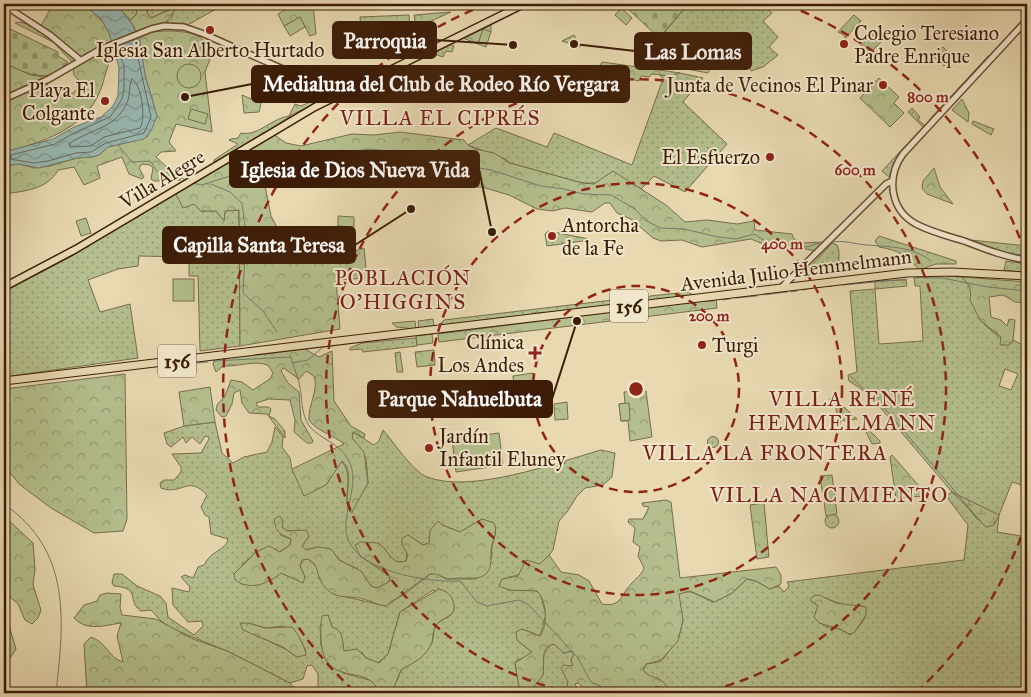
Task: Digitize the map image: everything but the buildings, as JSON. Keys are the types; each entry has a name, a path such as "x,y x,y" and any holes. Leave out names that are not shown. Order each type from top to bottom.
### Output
{"highway":[{"name":"Avenida Julio Hemmelmann","path":"4,381 783,286 922,272 1027,276"}],"main road":[{"name":"Villa Alegre","path":"4,287 76,249 181,185 339,94 524,4"}],"street":[{"path":"4,5 50,35 80,60"},
{"path":"1027,20 1020,30 903,154 896,167 892,181 897,204 905,216 916,224 998,254 1027,260"},
{"path":"1020,30 1027,25"},
{"path":"4,99 49,79 101,49 158,27 184,27 224,42 339,94"},
{"path":"783,286 886,184 892,181"}],"green space":[{"path":"53,4 83,4 106,26 110,34 111,50 102,86 93,104 84,116 73,125 46,139 4,152 4,63 31,75 44,77 49,88 60,96 73,93 82,84 74,75 72,62 53,42 15,23 21,22 39,29"},
{"path":"116,4 138,4 136,15 130,20"},
{"path":"138,4 147,4 147,13 151,18 174,8 175,10 166,22 136,31 130,20 136,15"},
{"path":"147,4 225,4 184,27 164,24 171,19 175,7 151,18 147,13"},
{"path":"313,4 316,34 310,36 300,17 284,26 278,14 293,5"},
{"path":"623,4 688,4 659,38"},
{"path":"688,4 709,4 713,6 715,4 763,4 772,13 763,21 778,37 769,47 778,55 763,67 751,71 738,38 715,43 715,58 708,73 653,63 646,55"},
{"path":"621,8 632,18 626,25 615,15"},
{"path":"451,12 416,28 414,15"},
{"path":"409,15 410,29 375,47 374,36 362,38 360,17"},
{"path":"854,15 861,21 846,37 846,40 844,35 838,32"},
{"path":"300,17 305,27 290,36 284,26"},
{"path":"491,25 491,32 483,30 478,44 463,38"},
{"path":"4,26 58,52 58,56 68,62 53,74 45,76 29,73 4,63"},
{"path":"483,29 491,32 486,47 478,44"},
{"path":"152,32 186,32 196,35 204,41 200,49 212,54 205,72 212,132 176,124 169,142 176,151 161,152 156,157 181,180 154,181 151,179 153,168 150,165 142,164 139,168 144,177 142,179 129,174 122,157 97,166 100,178 84,185 74,167 58,170 48,182 41,186 4,194 4,166 19,164 34,168 50,166 77,158 99,155 108,147 147,137 157,116 145,75 138,37"},
{"path":"872,34 881,42 868,55 860,47"},
{"path":"574,35 580,47 562,41"},
{"path":"449,44 454,46 452,52 446,51 443,57 434,54"},
{"path":"943,47 953,57 944,66 934,57"},
{"path":"989,55 991,57 932,120 929,120"},
{"path":"602,62 680,73 671,76 652,74 649,77 641,76 639,81 596,71"},
{"path":"189,64 194,65 200,71 200,81 194,87 189,88 184,87 178,81 177,76 178,71 184,65"},
{"path":"680,73 703,78 683,102 727,144 685,192 654,176 641,189 633,184 582,183 510,163 505,159 468,145 496,128 547,147 554,133 632,165 663,79 660,75 671,76"},
{"path":"879,78 899,97 894,103 904,113 890,127 860,98"},
{"path":"316,88 328,94 327,98 289,116 295,104 301,106 310,102"},
{"path":"242,95 261,103 259,112 244,113"},
{"path":"962,99 969,113 968,122 952,110"},
{"path":"912,108 920,117 918,120 927,127 897,160 889,177 882,171 923,127 908,112"},
{"path":"191,109 208,114 205,124 188,119"},
{"path":"291,116 229,155 214,162 214,160 238,144 229,140 238,138 241,133 254,132 278,119"},
{"path":"973,121 994,129 991,135 972,124"},
{"path":"400,132 464,140 475,149 494,153 510,163 582,183 594,184 613,171 666,205 685,222 707,220 737,224 754,221 755,230 792,234 794,239 802,243 823,242 815,251 779,243 763,244 751,239 702,247 682,240 661,241 653,238 631,219 617,213 610,203 605,203 592,212 565,208 553,211 537,209 509,195 482,187 467,187 429,169 415,166 404,167 388,175 365,164 355,163 329,178 322,174 286,182 272,176 264,181 271,216 280,233 282,249 292,260 346,260 347,253 364,248 367,278 336,280 340,329 240,346 239,210 225,211 224,221 216,211 201,211 194,204 183,208 175,192 273,134 286,143 301,146 352,134 374,135"},
{"path":"934,168 940,187 953,204 927,194 922,188 923,181"},
{"path":"175,192 194,203 201,211 216,211 224,220 225,211 239,210 240,346 200,351 198,276 189,276 189,257 139,256 138,266 118,269 88,280 100,312 130,304 138,358 4,377 4,292 72,256"},
{"path":"338,216 354,217 354,227 338,226"},
{"path":"86,218 91,233 81,236 76,221"},
{"path":"548,231 590,240 547,246 545,234"},
{"path":"879,236 956,261 956,264 936,264 919,270 902,254 879,247 875,241"},
{"path":"971,240 1027,246 1027,256 1005,253"},
{"path":"832,243 837,245 839,251 839,271 802,276"},
{"path":"1006,261 1027,264 1027,273 1004,270"},
{"path":"939,275 962,277 969,285 985,325 1009,345 1013,340 1027,347 1027,472 1022,485 1012,482 999,515 997,532 1027,537 1027,693 656,693 654,687 662,688 643,670 646,664 659,662 664,658 679,637 683,620 677,597 681,592 692,592 712,602 732,593 747,579 756,581 770,589 779,586 784,592 789,586 787,582 964,560 968,525 946,496 952,492 880,407 860,388 849,381 848,375 857,372 850,291 875,289 879,344 923,341 920,286 915,286 914,278","holes":["1005,369 1018,374 1011,390 999,386","962,500 992,525 977,519","815,595 851,607 863,606 865,618 850,635 840,629 824,626 815,613 818,608"]},
{"path":"962,277 1027,282 1027,308 1026,303 1015,302 1003,295 989,297 991,317 1001,320 1007,326 1009,319 1015,320 1013,340 1009,345 1000,345 1001,337 980,320 970,300 971,293 969,288"},
{"path":"173,279 194,279 194,301 173,301"},
{"path":"906,280 907,286 875,289 875,281"},
{"path":"688,292 693,295 550,314 536,312 532,316 441,327 441,323 444,320 621,299 646,299 650,296"},
{"path":"716,299 717,308 439,342 438,334"},
{"path":"433,319 434,327 419,329 418,321"},
{"path":"415,321 416,329 396,327 392,323"},
{"path":"432,334 433,343 417,345 416,336"},
{"path":"416,338 417,346 363,352 362,349 350,350 350,348 362,343"},
{"path":"303,348 319,357 332,351 334,401 351,426 365,434 364,438 353,432 352,438 364,452 368,483 352,512 350,512 347,500 348,472 342,461 326,485 304,496 292,469 344,444 316,427 309,420 315,387 314,376 306,371 299,379 283,368 281,371 288,383 299,392 301,420 313,441 312,443 307,443 294,432 295,420 290,400 269,399 256,403 258,407 268,407 271,409 269,416 275,419 285,431 285,438 267,414 249,413 242,403 240,390 234,393 232,404 226,416 222,417 216,410 217,405 225,396 231,380 242,382 253,390 270,379 273,373 268,365 257,363 223,366 216,372 213,364 215,359"},
{"path":"434,350 435,365 417,367 415,352"},
{"path":"400,352 403,372 397,372 395,353"},
{"path":"533,373 534,385 514,388 513,376"},
{"path":"125,374 127,519 123,531 94,533 51,508 19,484 4,465 4,389"},
{"path":"210,387 215,422 184,426 179,392"},
{"path":"646,391 652,437 630,441 628,421 621,421 619,404 625,403 624,392"},
{"path":"832,396 857,419 838,421 834,399 829,400"},
{"path":"567,402 568,419 555,420 554,404"},
{"path":"629,403 630,420 621,421 619,404"},
{"path":"215,422 222,453 233,463 244,457 267,452 272,442 275,427 283,437 282,447 290,458 292,469 326,485 341,461 347,473 347,500 350,512 368,483 366,458 352,438 353,432 374,445 379,441 383,430 410,463 422,474 446,481 467,482 514,475 601,450 615,453 612,477 603,485 585,488 577,496 559,521 553,550 543,563 518,575 509,577 508,590 534,590 540,593 546,615 540,636 522,629 516,636 519,642 532,652 530,656 517,660 515,663 520,693 318,693 318,674 312,665 307,666 303,679 290,683 227,651 175,630 162,622 151,610 141,611 134,603 131,592 128,589 114,586 112,583 114,574 122,574 137,586 160,596 166,603 168,617 194,635 203,626 202,621 188,622 173,605 172,588 189,592 190,587 181,577 185,575 193,578 198,567 204,565 211,556 225,546 228,539 211,534 209,517 205,515 201,507 207,495 200,489 194,486 175,490 161,488 160,483 164,480 174,480 181,472 181,467 172,454 201,453 209,439 209,437 205,436 200,444 192,437 186,443 183,437 171,447 167,444 164,433 184,426","holes":["482,519 494,523 495,532 492,557 476,579 446,579 436,573 430,574 406,593 385,606 334,594 324,585 320,579 317,567 308,559 302,560 300,566 305,577 291,577 280,573 259,585 241,584 242,565 256,552 275,549 279,552 290,545 291,539 280,535 282,527 287,531 300,530 309,536 302,546 306,550 318,547 335,554 339,560 356,568 371,586 377,588 389,582 390,576 360,556 366,544 378,543 393,559 401,562 406,561 408,535 423,545 429,543 438,521 442,525 460,532","433,590 453,601 454,607 451,615 435,627 433,640 426,652 419,659 401,670 397,681 373,681 343,673 321,646 320,626 328,615 332,627 341,634 344,651 362,653 366,658 378,663 388,654 400,612","248,623 265,628 284,626 299,637 306,651 295,656 287,650 250,632"]},
{"path":"868,429 880,443 872,444 865,430"},
{"path":"499,433 503,465 456,472 452,439"},
{"path":"713,436 719,442 713,448 707,442"},
{"path":"892,455 926,496 896,498 890,457"},
{"path":"832,475 837,514 826,516 820,476"},
{"path":"952,492 999,515 994,525 986,527"},
{"path":"666,500 671,502 680,578 776,567 781,575 781,584 770,589 756,581 747,579 732,593 715,602 690,591 679,594 683,620 678,641 661,660 646,664 643,670 662,681 668,689 656,686 654,687 656,693 620,693 615,689 604,693 590,693 578,683 575,684 580,693 565,693 568,682 561,668 563,665 573,666 571,660 574,654 572,651 564,653 554,644 549,646 544,652 543,674 540,679 529,691 520,693 515,663 532,652 517,640 516,632 522,629 540,636 543,631 545,613 543,601 537,591 509,590 499,586 502,579 518,576 526,560 540,564 549,555 561,572 579,575 589,581 602,604 614,604 644,568 638,556 640,547 633,542 635,528 628,522 629,519 643,519 649,507 643,506 642,503"},
{"path":"764,503 769,557 757,559 750,505"},
{"path":"832,514 837,516 839,521 837,526 832,528 827,526 825,521 827,516"},
{"path":"4,516 33,543 35,569 33,585 41,610 38,618 32,624 25,620 18,604 4,592"},
{"path":"280,516 283,521 282,527 287,531 306,530 309,536 302,546 306,550 318,547 331,549 339,560 361,571 371,586 377,588 389,582 390,576 360,556 355,545 360,542 378,543 393,559 401,562 406,561 408,555 402,545 402,538 408,535 423,545 429,543 430,530 438,521 442,525 460,532 482,519 494,523 496,531 491,549 490,568 484,576 448,579 430,574 386,606 363,599 336,595 331,592 321,582 317,569 308,559 302,560 300,566 305,577 303,583 281,573 265,583 253,586 235,580 234,574 256,552 269,546 280,552 290,545 291,539 277,530 274,519"},
{"path":"439,589 451,596 454,607 453,611 437,623 433,632 432,642 426,652 419,659 401,670 394,687 382,689 376,687 371,681 363,677 336,670 323,655 321,640 322,616 328,615 332,627 341,633 344,651 357,649 366,658 379,663 388,654 400,612"},
{"path":"107,593 121,594 120,608 122,615 156,619 193,639 227,651 290,683 294,688 286,693 87,693 84,644 91,637 101,643 114,657 123,662 117,636 121,623 91,626 85,625 74,618 84,605 97,601 100,595"},
{"path":"819,595 836,603 866,607 866,615 854,633 849,634 840,629 819,623 814,617 818,606 810,600 813,596"},
{"path":"4,609 16,649 4,667"},
{"path":"240,623 248,623 265,628 292,627 305,649 306,655 297,657 283,647 243,630"},
{"path":"551,644 557,645 564,653 572,651 574,654 571,660 573,666 570,667 565,693 525,693 543,675 544,654"}],"water":[{"path":"83,4 116,4 132,24 140,42 145,75 157,116 151,131 144,139 108,147 99,155 92,157 77,158 39,168 19,164 4,166 4,152 53,139 74,127 101,117 113,106 118,96 119,67 109,33 101,19"}],"waterway":[{"path":"118,145 132,162 150,161 159,174 177,176 186,180"},
{"path":"192,183 202,185 252,169 305,163 367,149 425,154 457,164 491,170 541,186 583,194 611,195 635,209 645,220 660,228 684,229 736,239 754,234 765,241 807,247 819,243"},
{"path":"211,184 230,192 242,203 246,235 243,293 263,311 277,332"},
{"path":"832,242 900,248 916,252 931,261"},
{"path":"941,275 942,278 988,287 1027,291"},
{"path":"925,278 941,278"},
{"path":"843,285 907,279"},
{"path":"819,287 832,286"},
{"path":"803,290 812,288"},
{"path":"791,292 797,291"},
{"path":"764,295 787,292"},
{"path":"736,298 757,296"},
{"path":"723,300 730,299"},
{"path":"700,301 714,301"},
{"path":"662,306 673,304"},
{"path":"646,308 656,307"},
{"path":"439,333 473,329"},
{"path":"292,363 308,360 323,347 344,344"},
{"path":"214,361 291,357 299,383 303,411 307,422 310,427 345,454 352,468 353,486 347,512 346,530 350,544 360,556 375,565 411,577 429,580 460,581 477,602 487,606 519,600 529,605 578,658 591,682 602,687 617,687 626,693"},
{"path":"197,363 208,362"},
{"path":"850,376 886,410 981,522"},
{"path":"4,504 26,523 42,543 52,565 59,589 61,639 56,693"}],"place":[{"name":"Iglesia San Alberto Hurtado","path":"210,30"},
{"name":"Las Lomas","path":"574,44"},
{"name":"Colegio Teresiano Padre Enrique","path":"844,44"},
{"name":"Parroquia","path":"513,45"},
{"name":"Junta de Vecinos El Pinar","path":"883,85"},
{"name":"Medialuna del Club de Rodeo Río Vergara","path":"185,97"},
{"name":"Playa El Colgante","path":"105,101"},
{"name":"El Esfuerzo","path":"770,157"},
{"name":"Capilla Santa Teresa","path":"411,209"},
{"name":"Iglesia de Dios Nueva Vida","path":"492,232"},
{"name":"Antorcha de la Fe","path":"552,236"},
{"name":"Parque Nahuelbuta","path":"577,321"},
{"name":"Turgi","path":"702,345"},
{"name":"Clínica Los Andes","path":"535,353"},
{"name":"Jardín Infantil Eluney","path":"429,448"}],"district":[{"name":"VILLA EL CIPRÉS","path":"440,118"},
{"name":"POBLACIÓN O'HIGGINS","path":"403,290"},
{"name":"VILLA RENÉ HEMMELMANN","path":"842,411"},
{"name":"VILLA LA FRONTERA","path":"765,453"},
{"name":"VILLA NACIMIENTO","path":"829,495"}]}
